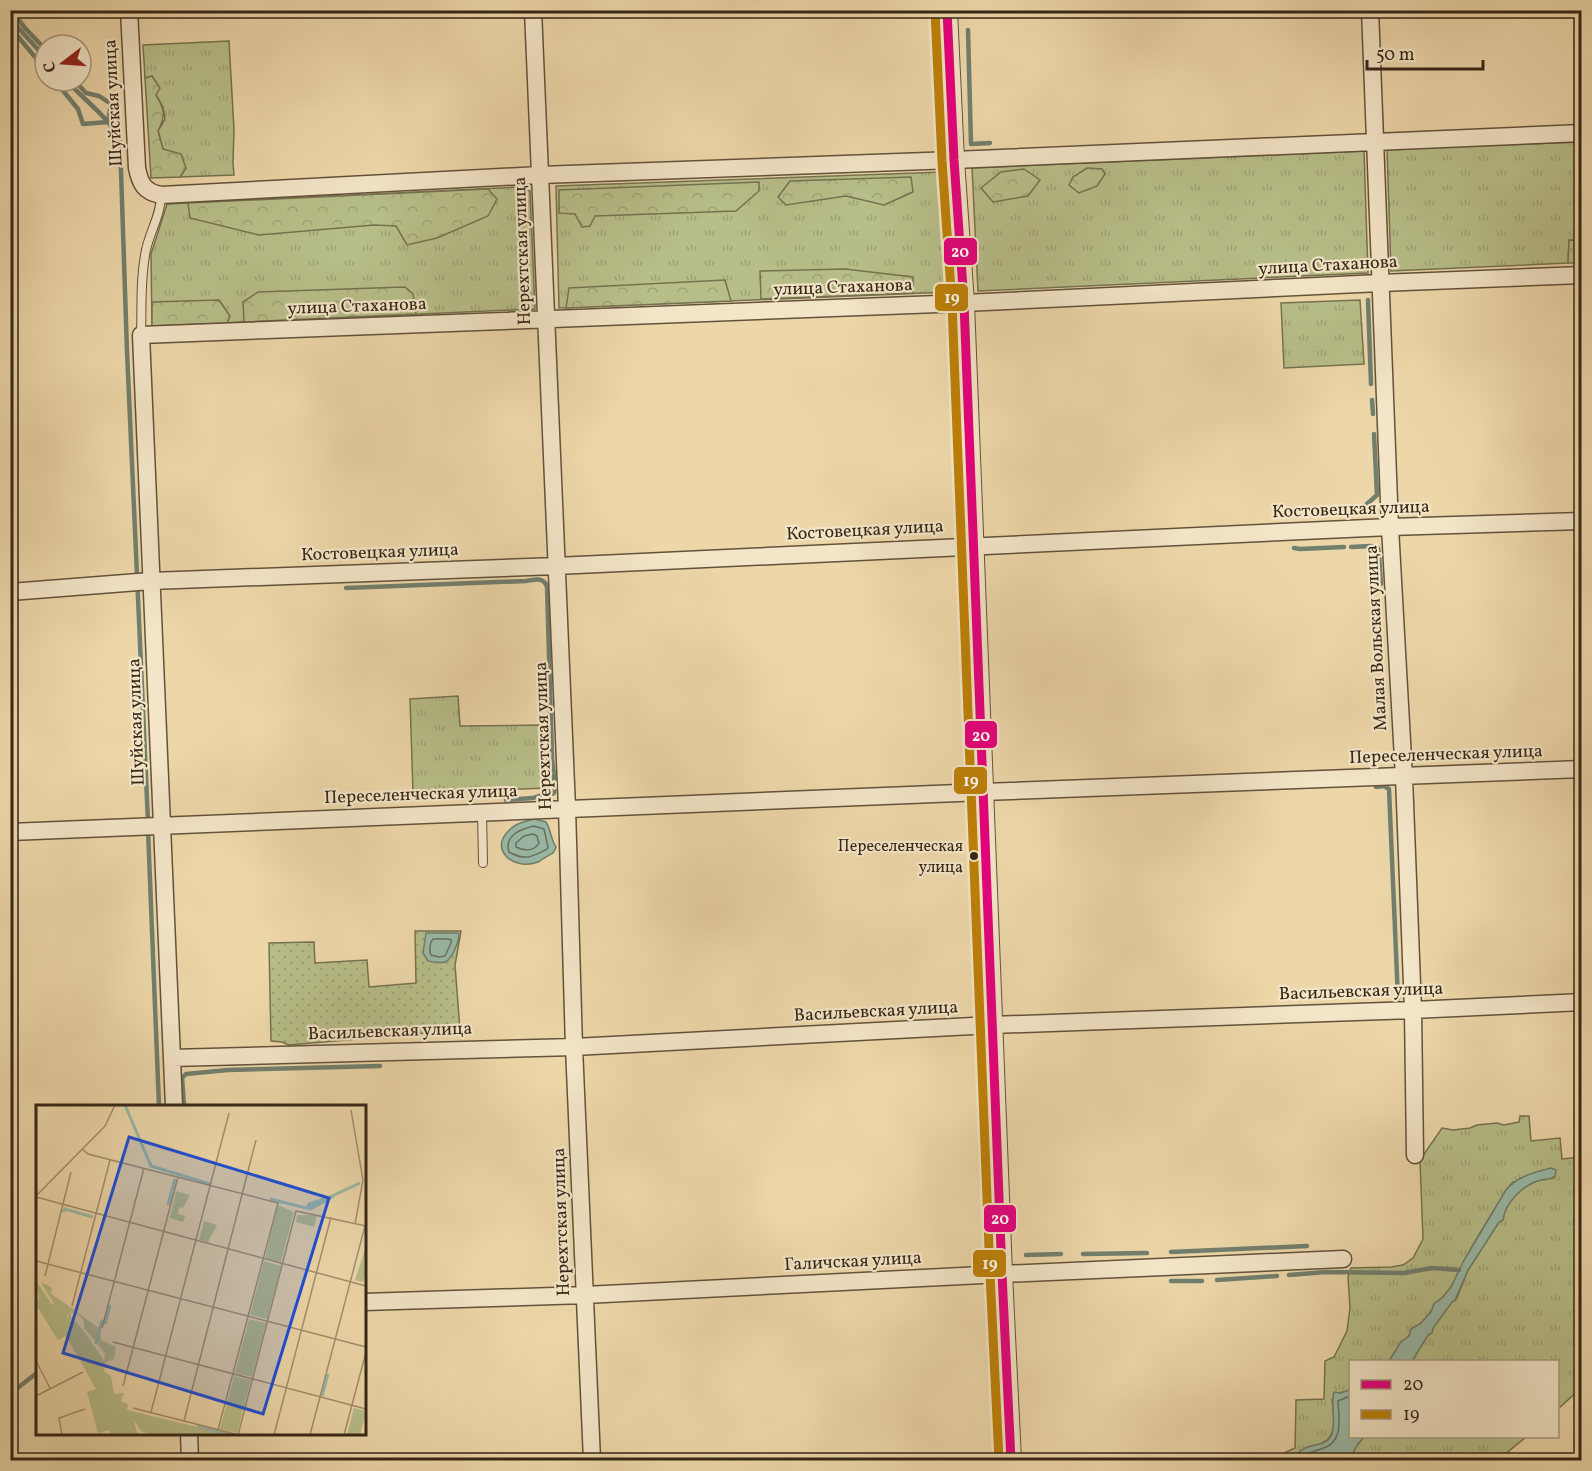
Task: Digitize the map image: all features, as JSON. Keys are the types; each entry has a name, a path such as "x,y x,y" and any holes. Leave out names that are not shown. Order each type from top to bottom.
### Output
{"street":[{"name":"Шуйская улица","path":"129,10 137,168 142,185 153,193"},
{"name":"Нерехтская улица","path":"533,10 592,1461"},
{"path":"948,10 975,546 982,792 1011,1461"},
{"name":"Малая Вольская улица","path":"1370,10 1390,527 1404,777 1413,1010 1415,1155"},
{"path":"153,193 1581,133"},
{"name":"улица Стаханова","path":"141,335 964,303 1581,275"},
{"name":"Шуйская улица","path":"141,335 142,582 152,826 174,1105"},
{"name":"Костовецкая улица","path":"10,592 142,582 556,566 1390,527 1581,521"},
{"name":"Переселенческая улица","path":"10,832 1581,769"},
{"name":"Васильевская улица","path":"172,1058 574,1047 992,1025 1581,1002"},
{"name":"Галичская улица","path":"366,1302 585,1295 1343,1259"},
{"path":"189,1435 190,1461"}],"lane":[{"path":"141,335 146,248 160,209 153,193"},
{"path":"482,812 483,863"}],"green space":[{"path":"229,41 234,175 180,177 186,168 163,149 158,131 165,119 163,107 156,95 152,76 145,78 143,45"},
{"path":"152,76 160,88 156,95 163,113 158,131 163,149 181,154 186,168 180,177 151,178 145,78"},
{"path":"1581,142 1581,241 1569,240 1568,263 1391,271 1387,149"},
{"path":"1364,151 1368,273 978,291 972,168"},
{"path":"1087,168 1102,169 1105,174 1097,186 1079,193 1069,185 1073,177"},
{"path":"1024,169 1040,180 1028,196 993,202 981,188 1001,172"},
{"path":"943,172 949,292 559,308 556,186"},
{"path":"911,177 913,192 884,205 846,196 786,205 778,197 790,181"},
{"path":"759,182 759,191 736,211 595,216 590,226 582,227 575,214 559,213 559,190"},
{"path":"519,187 530,191 535,309 152,326 151,254 167,204"},
{"path":"488,189 497,199 488,216 437,238 407,245 396,226 374,225 259,235 190,218 188,203"},
{"path":"1569,240 1581,241 1581,263 1568,263"},
{"path":"845,269 913,277 913,293 761,299 760,271"},
{"path":"725,280 731,301 566,308 569,288"},
{"path":"405,287 413,294 416,314 244,322 243,302 258,292"},
{"path":"219,300 230,316 227,323 152,326 152,302"},
{"path":"1360,300 1364,364 1284,368 1281,303"},
{"path":"458,696 460,726 546,725 548,788 413,793 410,699"},
{"path":"415,931 461,931 455,965 460,1030 289,1045 271,1041 269,943 314,942 315,963 367,960 369,987 416,983"},
{"path":"1520,1116 1529,1116 1531,1141 1560,1138 1562,1159 1581,1157 1581,1388 1559,1408 1559,1360 1413,1360 1428,1335 1432,1333 1433,1328 1452,1302 1456,1300 1468,1270 1499,1222 1503,1220 1511,1200 1528,1185 1555,1177 1513,1182 1471,1248 1451,1287 1434,1304 1431,1312 1420,1324 1411,1329 1409,1336 1401,1342 1390,1360 1349,1360 1349,1390 1332,1399 1334,1424 1329,1438 1303,1450 1293,1460 1286,1460 1286,1452 1295,1448 1296,1400 1324,1399 1325,1361 1334,1357 1347,1331 1350,1308 1348,1277 1351,1268 1403,1265 1413,1258 1423,1239 1420,1160 1442,1128 1453,1130 1477,1125 1497,1123 1504,1125 1519,1122"},
{"path":"1363,1438 1525,1438 1498,1460 1352,1460 1354,1450"}],"water":[{"path":"534,819 546,822 556,847 554,851 538,862 528,864 511,860 505,855 502,841 516,825"},
{"path":"426,933 459,934 455,949 448,961 442,963 428,961 423,953"},
{"path":"1551,1168 1556,1170 1555,1176 1528,1185 1511,1200 1503,1220 1499,1222 1468,1270 1455,1300 1433,1328 1432,1333 1428,1335 1413,1360 1390,1360 1401,1342 1409,1336 1411,1329 1420,1324 1431,1312 1434,1304 1451,1287 1463,1262 1506,1190 1521,1178"},
{"path":"1349,1390 1349,1438 1363,1438 1354,1450 1352,1460 1293,1460 1302,1450 1325,1442 1332,1435 1334,1392"}],"waterway":[{"path":"11,10 33,36"},
{"path":"10,19 33,44"},
{"path":"10,27 33,55"},
{"path":"968,30 971,144 990,143"},
{"path":"938,40 943,145"},
{"path":"65,93 78,109 83,124 108,122 111,104 99,96 86,93"},
{"path":"79,93 111,125 120,141 148,822"},
{"path":"1368,300 1371,384"},
{"path":"1372,400 1373,414"},
{"path":"1367,504 1377,495 1374,434"},
{"path":"1294,548 1344,547"},
{"path":"1351,547 1378,548 1381,584"},
{"path":"346,588 536,579 546,584 554,793 533,798 506,800"},
{"path":"1376,787 1384,786 1389,789 1398,999"},
{"path":"148,830 159,1105"},
{"path":"184,1105 182,1078 186,1074 228,1070 380,1066"},
{"path":"1171,1252 1307,1246"},
{"path":"1083,1254 1147,1253"},
{"path":"1026,1255 1061,1254"},
{"path":"1289,1275 1326,1272 1404,1273 1432,1268 1459,1270"},
{"path":"1217,1280 1277,1276"},
{"path":"1171,1281 1202,1281"},
{"path":"10,1394 36,1374"}],"transit line":[{"name":"20","path":"947,10 964,303 1011,1460"},
{"name":"19","path":"935,11 952,304 999,1460"}],"place":[{"name":"Переселенческая улица","path":"974,856"}]}
